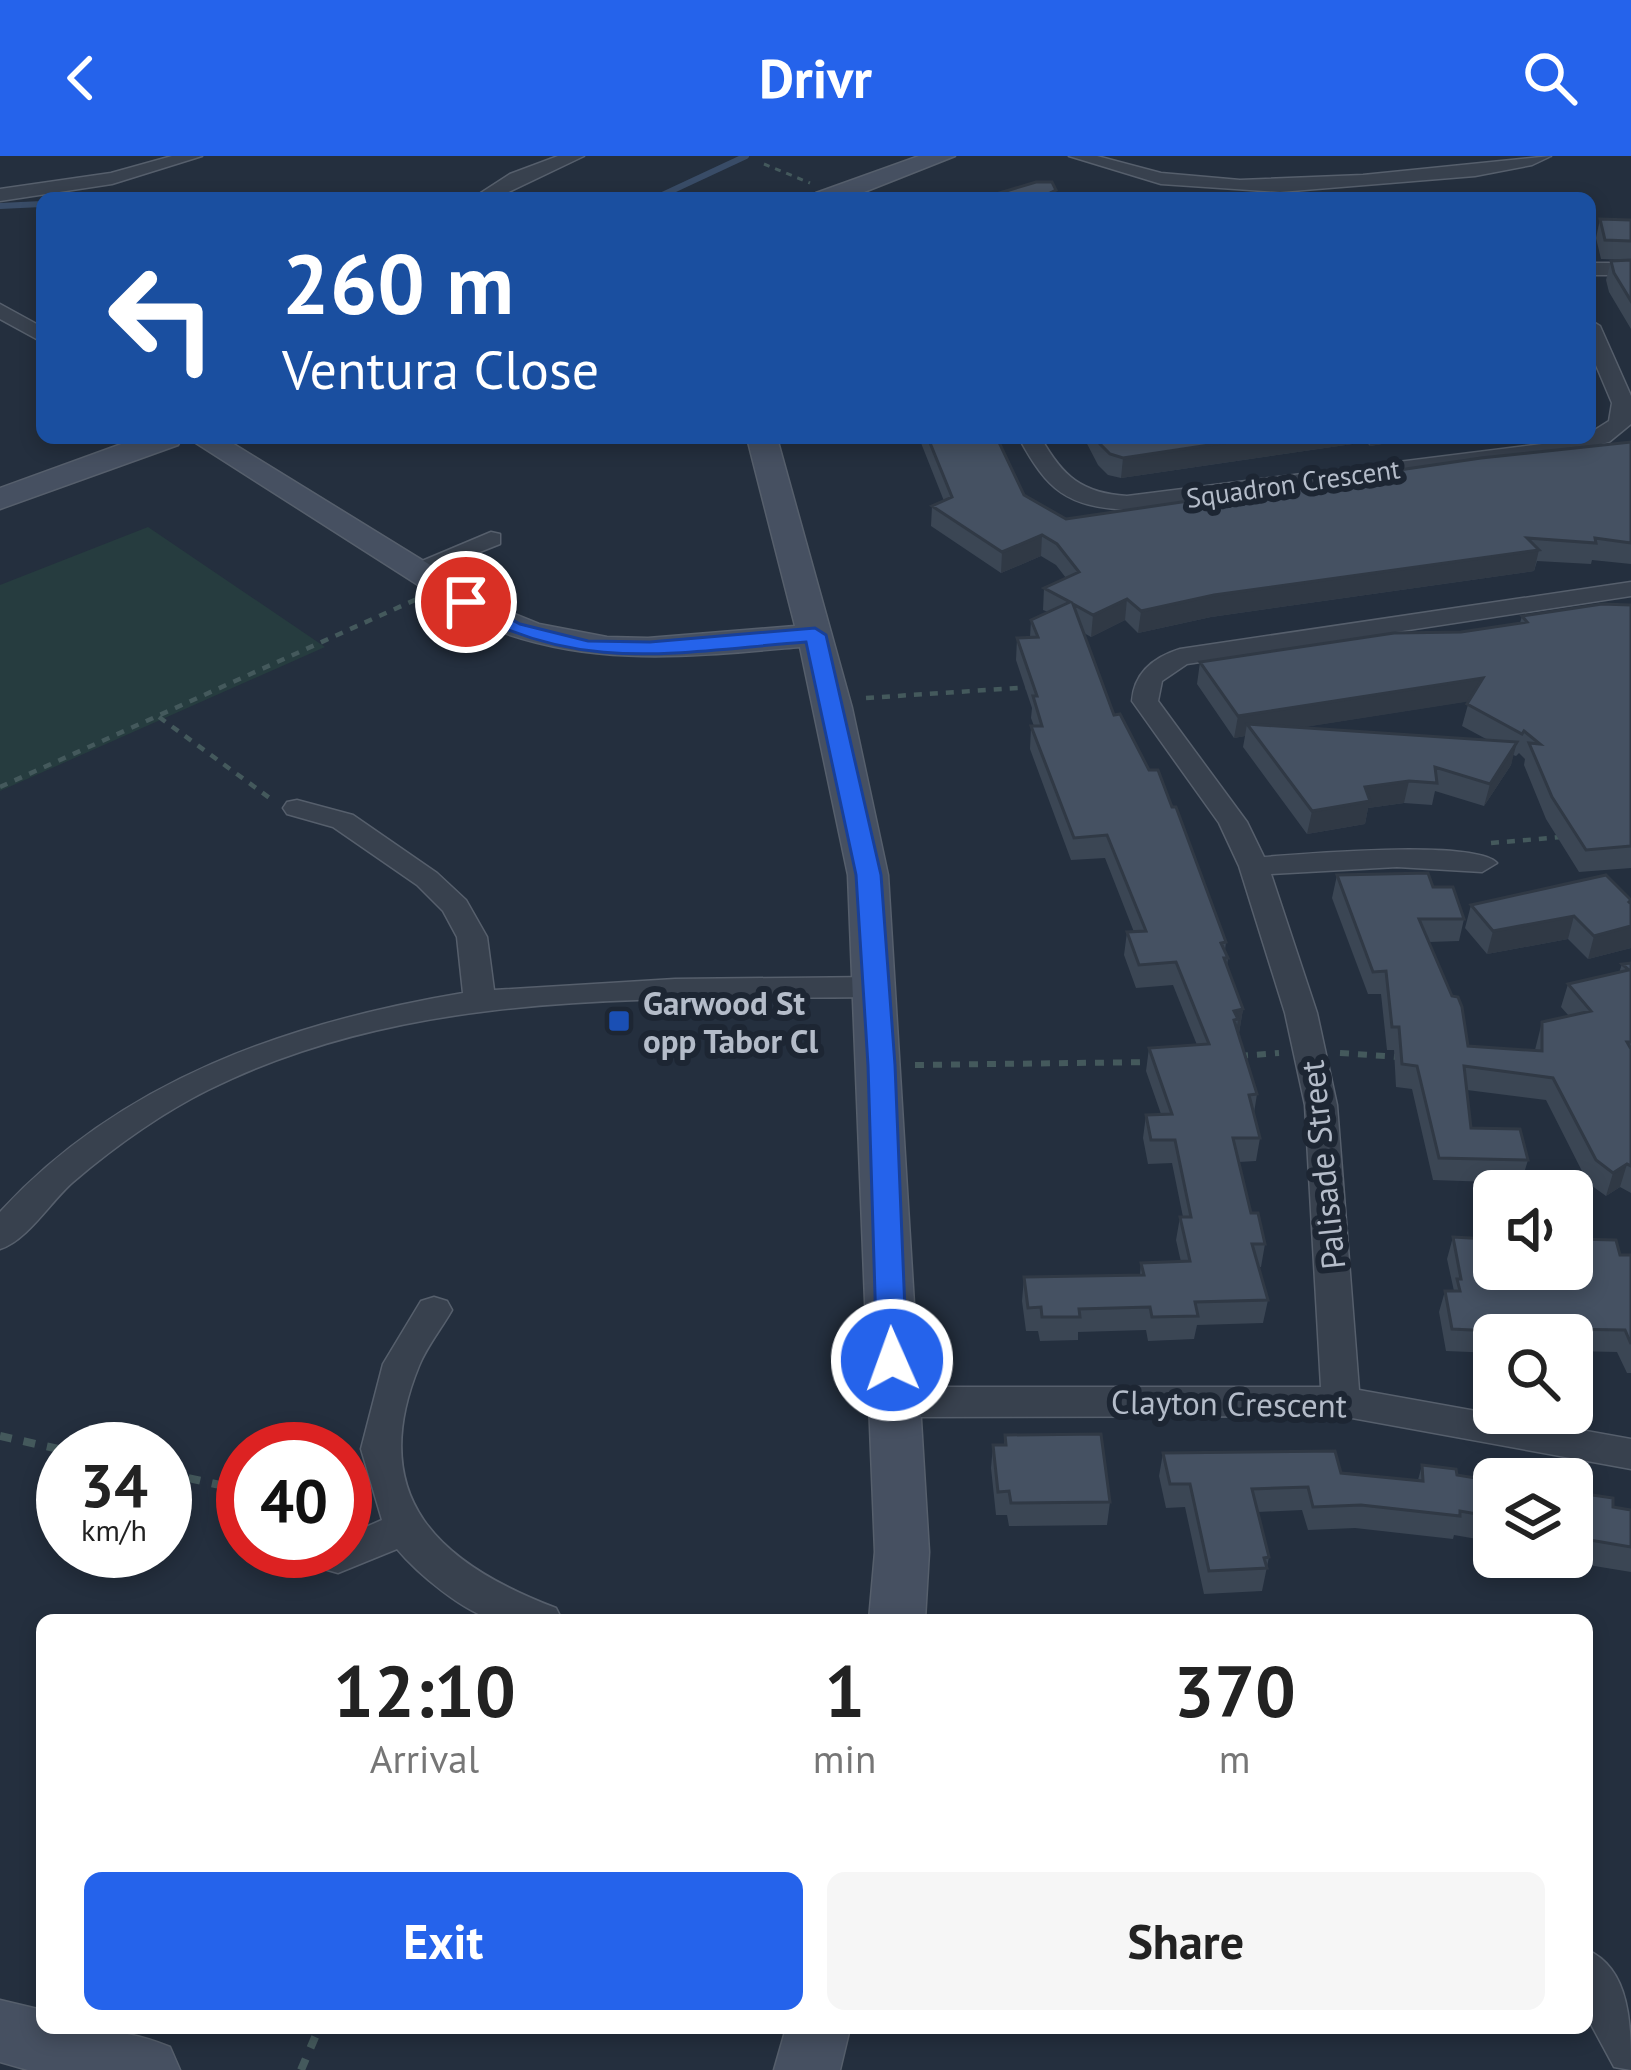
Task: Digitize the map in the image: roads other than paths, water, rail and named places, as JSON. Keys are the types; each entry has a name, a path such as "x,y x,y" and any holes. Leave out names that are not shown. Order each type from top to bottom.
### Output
{"street":[{"path":"0,195 112,178 194,156"},
{"path":"492,192 575,156"},
{"path":"841,192 943,156"},
{"path":"1078,156 1144,177 1210,187 1281,188 1483,170 1542,156"},
{"path":"1367,156 1393,178"},
{"path":"1596,269 1631,269"},
{"path":"0,310 36,332"},
{"name":"Squadron Crescent","path":"1596,340 1623,403 1620,424 1596,438"},
{"path":"0,499 151,444"},
{"path":"213,444 513,628 587,647 650,648 815,635"},
{"path":"764,444 834,708 868,875 902,1552 897,1614"},
{"name":"Squadron Crescent","path":"1034,444 1059,484 1084,502 1127,503 1575,444"},
{"path":"430,579 491,539"},
{"path":"1481,863 1397,858 1254,866 1225,808 1144,701 1144,687 1156,670 1180,657 1631,589"},
{"path":"297,808 343,821 427,879 455,906 472,937 479,998"},
{"name":"Palisade Street","path":"1254,866 1310,1052 1325,1148 1341,1401"},
{"path":"0,1236 37,1190 143,1111 230,1064 303,1035 413,1007 479,998 877,987"},
{"path":"434,1310 401,1364 380,1448 404,1528 430,1560 495,1602 526,1614"},
{"name":"Clayton Crescent","path":"894,1402 1341,1401 1631,1454"},
{"path":"372,1542 404,1528"},
{"path":"1593,1983 1631,2050"},
{"path":"0,2031 147,2070"},
{"path":"807,2070 816,2034"}],"waterway":[{"path":"669,192 746,156"},
{"path":"0,206 36,204"}],"place":[{"name":"Garwood St opp Tabor Cl","path":"619,1021"}]}
